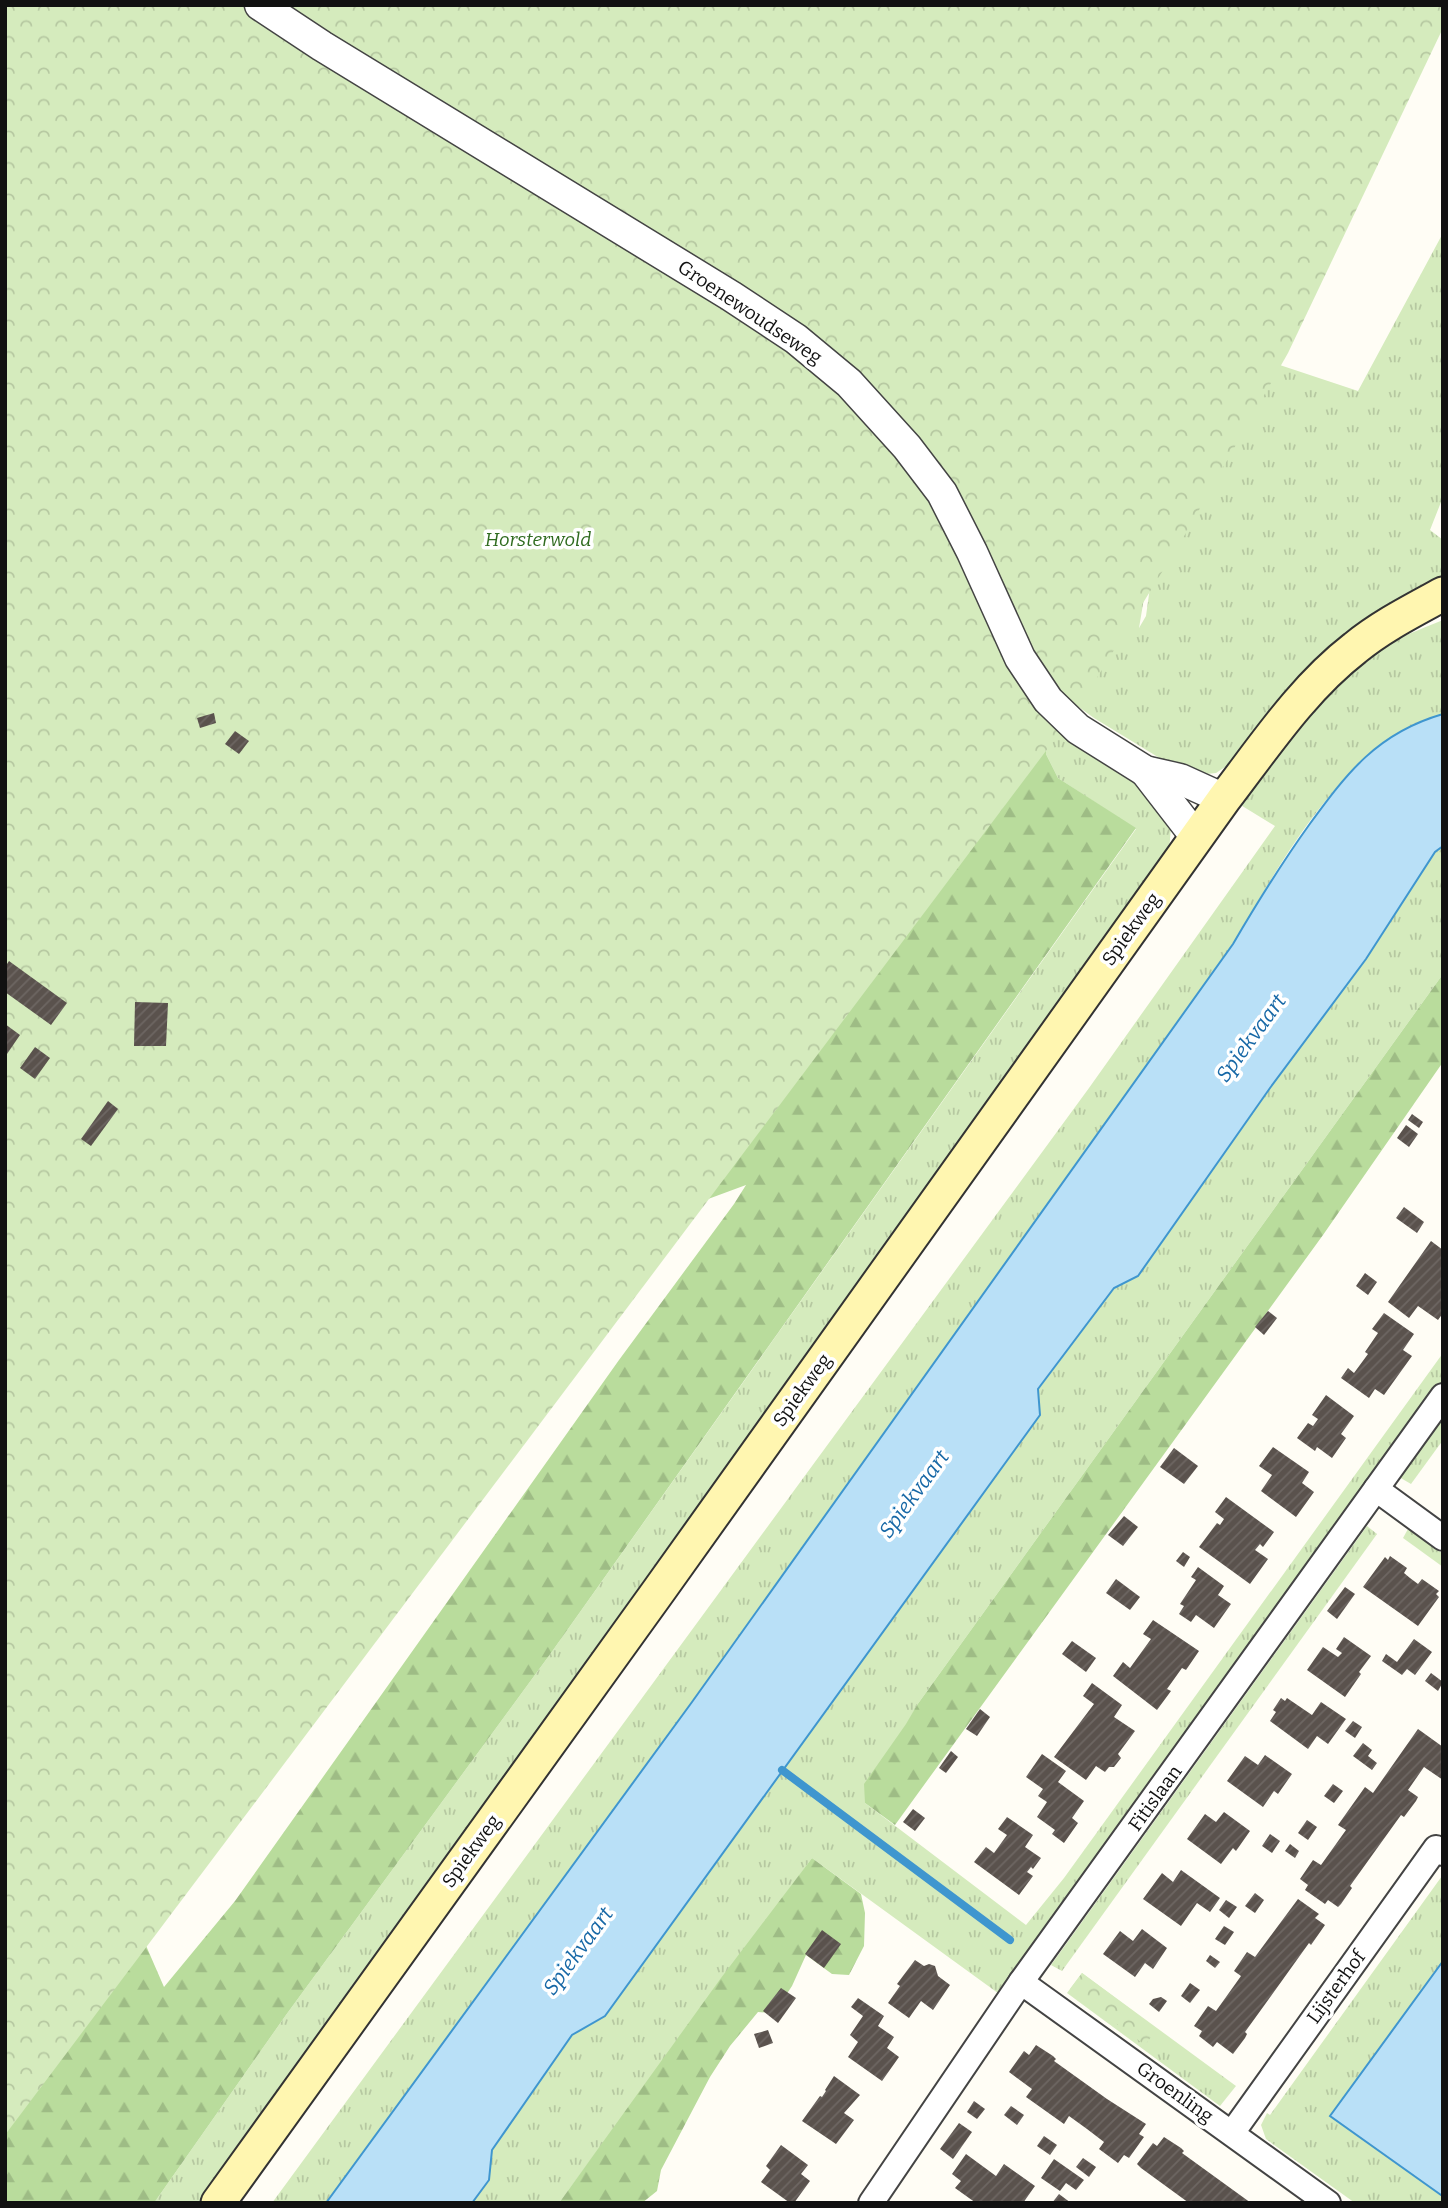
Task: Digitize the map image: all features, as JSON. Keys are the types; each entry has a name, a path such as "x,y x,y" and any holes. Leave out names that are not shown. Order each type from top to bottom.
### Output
{"main road":[{"name":"Spiekweg","path":"218,2203 1224,799 1301,700 1324,675 1384,626 1434,603"}],"street":[{"name":"Groenewoudseweg","path":"260,5 322,46 731,296 796,339 849,383 907,447 942,494 972,552 1020,658 1048,700 1078,729 1145,771 1181,779 1224,799"},
{"name":"Groenewoudseweg","path":"1145,771 1196,837"},
{"name":"Fitislaan","path":"879,2200 1021,1982 1443,1396"},
{"path":"1376,1489 1443,1538"},
{"name":"Lijsterhof","path":"1232,2133 1436,1848 1443,1853"},
{"name":"Groenling","path":"1021,1982 1328,2203"}],"green space":[{"name":"Horsterwold","path":"5,5 1443,5 1443,28 1288,353 1186,533 1079,707 5,2135"},
{"path":"1443,233 1443,497 1430,530 1443,540 1443,585 1388,607 1341,638 1299,677 1234,761 1216,773 1197,775 1171,765 1069,700 1025,280 1358,391","holes":["1170,443 1146,616 1139,628"]},
{"path":"1443,620 1443,714 1408,729 1375,750 1319,809 1295,842 1233,944 692,1702 326,2203 272,2203 1089,1088 1275,826 1239,804 1308,714 1348,673 1394,641"},
{"path":"930,648 1103,760 1153,796 1171,826 1169,853 200,2203 154,2203 286,2015 551,1653 1136,829 1058,778 1046,754 1047,727"},
{"path":"1047,727 1046,754 1058,778 1136,828 551,1653 286,2015 154,2203 5,2203 5,1241 144,1941 164,1987 235,1901 619,1360 734,1204 746,1185 700,1202"},
{"path":"1443,846 1443,974 917,1705 865,1803 1026,1925 1064,1878 1443,1353 1443,1382 1002,1996 812,1858 559,2203 472,2203 489,2180 492,2150 572,2035 605,2016 1040,1415 1038,1390 1114,1288 1138,1276 1270,1088 1366,959 1435,852"},
{"path":"1443,974 1443,1062 1323,1235 895,1825 865,1803 864,1784 917,1705"},
{"path":"1443,1417 1443,1440 1411,1484 1399,1477"},
{"path":"1367,1526 1377,1534 1062,1971 1051,1965"},
{"path":"1408,1529 1443,1554 1443,1567 1403,1538"},
{"path":"812,1858 861,1894 865,1913 864,1946 849,1975 832,1974 806,1955 792,1986 774,2013 758,2012 730,2046 710,2077 661,2170 657,2191 642,2203 559,2203 721,1978"},
{"path":"1442,1876 1443,2203 1355,2203 1266,2139 1261,2125 1267,2113 1270,2115"},
{"path":"1082,1973 1236,2086 1220,2106 1067,1993"},
{"path":"1082,1973 1157,2029 1145,2045 1070,1989"}],"water":[{"name":"Spiekvaart","path":"1443,714 1443,846 1435,852 1366,959 1270,1088 1138,1276 1114,1288 1038,1389 1040,1415 605,2016 572,2035 492,2150 489,2180 472,2203 326,2203 692,1702 1233,944 1279,869 1323,806 1351,772 1382,744 1420,722"},
{"path":"1443,1961 1443,2193 1441,2195 1330,2116"}],"building":[{"path":"214,713 216,723 200,728 197,718"},
{"path":"235,731 249,741 239,754 225,744"},
{"path":"9,961 67,1003 51,1025 5,992 5,967"},
{"path":"135,1002 168,1003 166,1046 134,1046"},
{"path":"5,1024 20,1035 7,1054 5,1052"},
{"path":"35,1047 50,1058 35,1079 20,1068"},
{"path":"108,1101 118,1109 91,1146 81,1139"},
{"path":"1412,1114 1423,1122 1419,1128 1408,1120"},
{"path":"1406,1125 1418,1134 1409,1147 1397,1138"},
{"path":"1404,1207 1424,1222 1417,1233 1396,1218"},
{"path":"1431,1241 1443,1250 1443,1313 1438,1320 1418,1306 1409,1318 1388,1302"},
{"path":"1365,1273 1377,1282 1368,1295 1356,1286"},
{"path":"1268,1311 1277,1318 1264,1335 1255,1327"},
{"path":"1384,1313 1414,1334 1403,1350 1412,1356 1384,1395 1375,1389 1369,1398 1341,1378 1348,1368 1354,1373 1368,1354 1365,1352 1378,1333 1372,1329"},
{"path":"1326,1395 1354,1416 1341,1434 1346,1438 1332,1458 1317,1447 1315,1451 1297,1438 1308,1423 1313,1426 1318,1419 1312,1415"},
{"path":"1273,1447 1309,1472 1302,1483 1314,1492 1296,1517 1261,1491 1272,1475 1259,1466"},
{"path":"1174,1448 1198,1466 1184,1484 1160,1467"},
{"path":"1226,1497 1274,1532 1263,1547 1260,1544 1255,1550 1268,1559 1250,1584 1199,1547 1217,1523 1220,1525 1224,1519 1215,1512"},
{"path":"1124,1516 1138,1527 1123,1546 1108,1535"},
{"path":"1183,1552 1190,1557 1184,1567 1176,1561"},
{"path":"1390,1556 1407,1568 1404,1573 1418,1584 1422,1579 1439,1591 1436,1594 1439,1597 1418,1626 1363,1587 1385,1557 1388,1560"},
{"path":"1198,1567 1224,1586 1218,1595 1231,1604 1214,1628 1196,1615 1191,1622 1179,1614 1184,1606 1180,1604 1196,1580 1191,1577"},
{"path":"1116,1579 1140,1597 1130,1610 1106,1593"},
{"path":"1345,1587 1355,1594 1337,1619 1327,1611"},
{"path":"1153,1620 1199,1651 1186,1670 1182,1668 1167,1689 1171,1691 1157,1710 1113,1676 1123,1662 1130,1668 1151,1639 1143,1634"},
{"path":"1344,1637 1371,1656 1345,1697 1307,1670 1323,1647 1338,1657 1342,1653 1336,1649"},
{"path":"1414,1639 1432,1652 1415,1675 1407,1669 1402,1675 1382,1661 1386,1654 1397,1662"},
{"path":"1072,1641 1096,1658 1086,1672 1062,1654"},
{"path":"1431,1673 1443,1682 1438,1691 1425,1681"},
{"path":"1092,1683 1122,1705 1114,1717 1135,1731 1118,1754 1121,1758 1114,1767 1109,1767 1105,1772 1096,1766 1086,1780 1054,1757 1094,1704 1083,1696"},
{"path":"1281,1698 1285,1701 1287,1698 1312,1715 1321,1702 1346,1719 1328,1744 1317,1736 1308,1749 1270,1721"},
{"path":"980,1709 990,1717 977,1736 966,1729"},
{"path":"1353,1721 1362,1727 1355,1738 1345,1731"},
{"path":"1418,1729 1443,1747 1443,1780 1424,1767 1408,1790 1418,1797 1416,1801 1404,1817 1401,1815 1350,1886 1352,1888 1341,1904 1338,1907 1328,1900 1325,1904 1305,1890 1308,1885 1300,1879 1313,1860 1321,1865 1346,1830 1338,1825 1365,1787 1373,1793"},
{"path":"1363,1743 1372,1750 1368,1756 1377,1763 1372,1770 1353,1756"},
{"path":"951,1751 958,1757 946,1773 939,1768"},
{"path":"1042,1754 1066,1771 1058,1782 1084,1801 1072,1818 1078,1823 1064,1843 1052,1834 1055,1830 1037,1817 1047,1802 1038,1796 1043,1789 1026,1777"},
{"path":"1265,1755 1292,1774 1278,1794 1274,1791 1263,1807 1227,1781 1245,1756 1258,1765"},
{"path":"1333,1784 1343,1791 1334,1803 1324,1796"},
{"path":"913,1809 925,1818 915,1831 903,1822"},
{"path":"1224,1812 1250,1831 1236,1851 1233,1848 1221,1864 1187,1839 1205,1814 1216,1822"},
{"path":"1007,1817 1033,1835 1025,1847 1041,1858 1033,1869 1031,1867 1027,1872 1033,1876 1019,1895 974,1862 986,1847 994,1853 1007,1835 998,1829"},
{"path":"1307,1820 1317,1827 1308,1840 1298,1833"},
{"path":"1270,1834 1280,1841 1272,1853 1262,1846"},
{"path":"1290,1844 1299,1851 1295,1858 1285,1851"},
{"path":"1181,1870 1220,1898 1210,1912 1197,1903 1181,1926 1143,1899 1162,1873 1173,1882"},
{"path":"1255,1893 1264,1900 1255,1913 1245,1906"},
{"path":"1298,1899 1319,1914 1315,1918 1325,1925 1245,2032 1245,2038 1233,2054 1217,2042 1213,2047 1199,2036 1202,2031 1194,2026 1208,2006 1216,2011 1241,1976 1234,1971 1247,1952 1255,1957"},
{"path":"1226,1900 1237,1907 1229,1918 1219,1910"},
{"path":"1224,1926 1234,1932 1225,1945 1215,1939"},
{"path":"1142,1929 1167,1948 1153,1969 1145,1963 1135,1977 1103,1954 1120,1931 1133,1941"},
{"path":"822,1930 841,1944 824,1968 805,1954"},
{"path":"1210,1955 1220,1962 1215,1968 1206,1961"},
{"path":"915,1960 924,1966 935,1966 938,1976 950,1985 933,2010 921,2001 909,2018 888,2003 900,1986 897,1984"},
{"path":"1190,1983 1200,1990 1190,2003 1181,1996"},
{"path":"781,1988 796,1998 778,2023 763,2011"},
{"path":"1161,1997 1167,2001 1159,2012 1149,2004 1153,1999"},
{"path":"858,1998 884,2016 878,2026 894,2037 887,2048 899,2057 882,2081 848,2057 858,2042 850,2035 863,2016 851,2007"},
{"path":"768,2030 773,2043 759,2048 754,2034"},
{"path":"1036,2045 1053,2056 1056,2059 1054,2061 1146,2124 1139,2134 1144,2137 1129,2158 1124,2155 1118,2163 1099,2149 1104,2142 1069,2116 1064,2124 1026,2097 1032,2089 1009,2072 1024,2051 1029,2055"},
{"path":"834,2076 860,2095 844,2113 854,2120 836,2144 802,2121 820,2096 822,2097"},
{"path":"974,2101 985,2109 977,2119 967,2112"},
{"path":"1011,2106 1024,2115 1017,2125 1004,2115"},
{"path":"959,2123 972,2132 953,2159 940,2149"},
{"path":"1044,2136 1057,2145 1050,2155 1037,2146"},
{"path":"1164,2137 1251,2203 1189,2203 1141,2168 1137,2164 1153,2143 1157,2146"},
{"path":"781,2145 808,2165 801,2174 810,2181 794,2203 790,2203 761,2182 770,2170 766,2166"},
{"path":"966,2154 996,2176 1004,2164 1035,2186 1023,2203 976,2203 955,2188 961,2181 952,2174"},
{"path":"1083,2158 1096,2167 1089,2177 1076,2167"},
{"path":"1054,2159 1084,2180 1076,2190 1066,2183 1060,2191 1041,2178"},
{"path":"1059,2194 1071,2203 1052,2203"}],"waterway":[{"path":"782,1770 1010,1940"}]}
